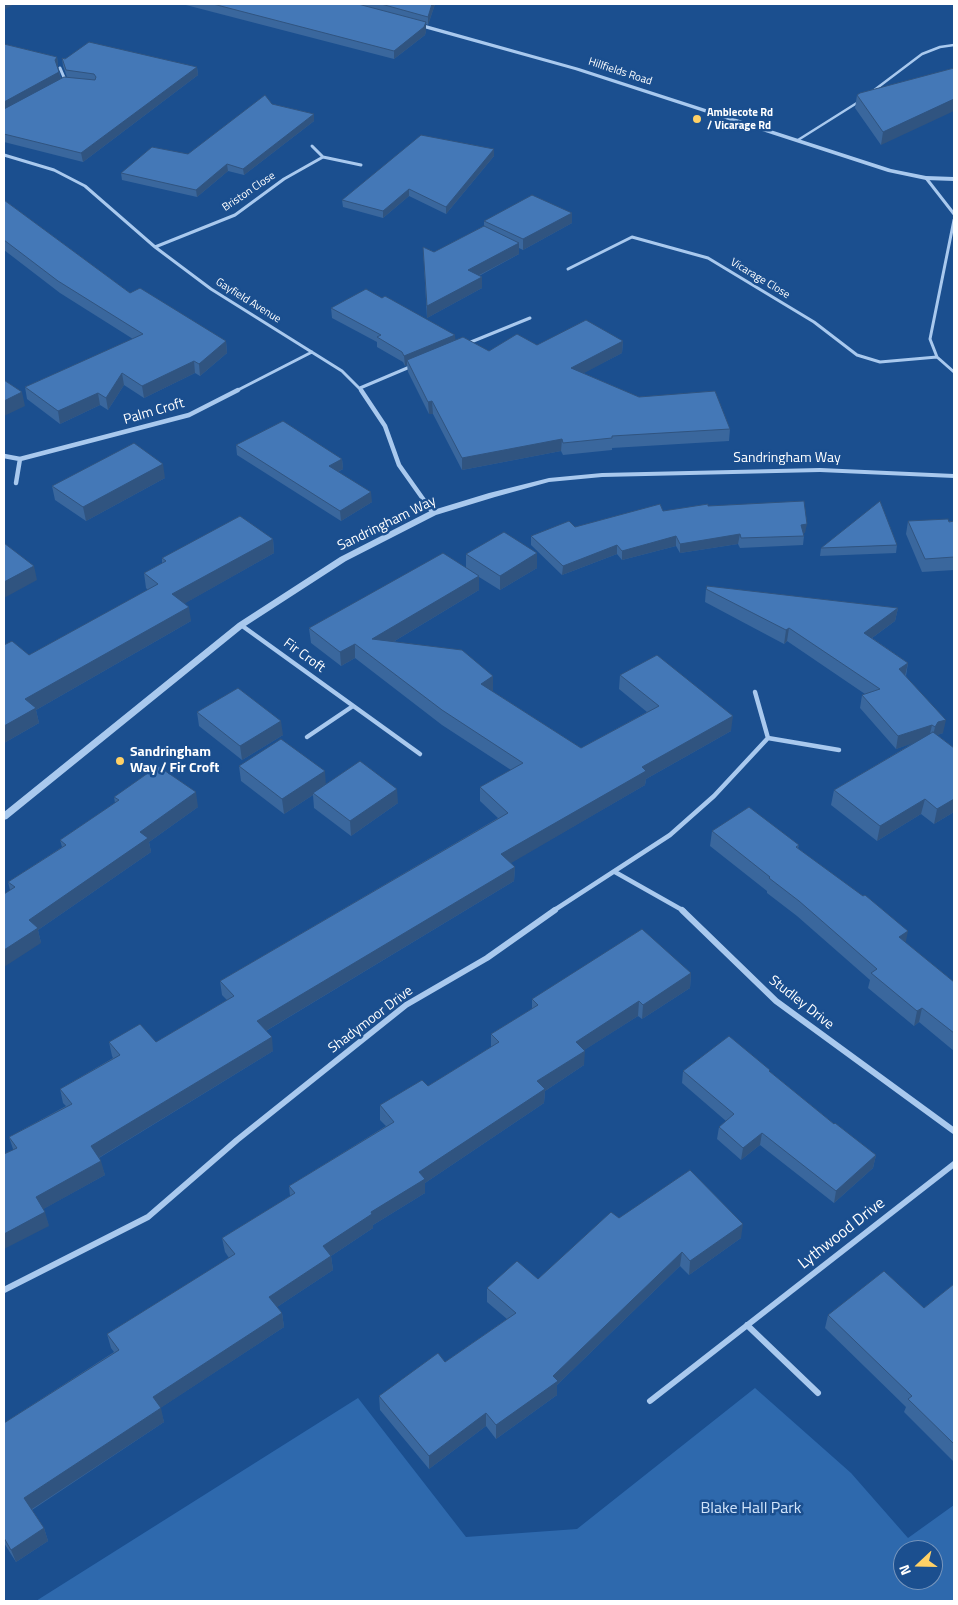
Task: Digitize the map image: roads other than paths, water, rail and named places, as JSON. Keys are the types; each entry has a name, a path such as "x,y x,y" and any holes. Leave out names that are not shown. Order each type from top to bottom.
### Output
{"street":[{"name":"Hillfields Road","path":"407,22 577,69 890,171 926,178 954,179"},
{"path":"60,68 65,82 75,83"},
{"path":"312,146 323,156 361,165"},
{"name":"Gayfield Avenue","path":"4,155 54,170 84,186 155,247 211,289 342,371 360,388 385,426 399,465 433,513"},
{"name":"Briston Close","path":"155,247 235,215 284,179 323,156"},
{"path":"926,178 954,214"},
{"path":"954,220 930,339 937,357 954,372"},
{"name":"Vicarage Close","path":"568,269 632,237 659,243 708,258 814,322 856,355 880,362 937,357"},
{"path":"458,347 530,318"},
{"name":"Palm Croft","path":"4,456 20,459 188,415 312,352"},
{"path":"360,388 414,366"},
{"path":"16,484 20,459"},
{"name":"Sandringham Way","path":"4,817 241,625 343,559 433,513 549,480 602,475 820,470 954,476"},
{"name":"Fir Croft","path":"241,625 420,754"},
{"path":"755,692 768,738 839,750"},
{"path":"307,737 353,706"},
{"name":"Shadymoor Drive","path":"4,1290 148,1218 237,1140 406,1005 487,958 558,908 670,835 714,796 768,738"},
{"name":"Studley Drive","path":"615,872 685,912 776,1001 954,1131"},
{"name":"Lythwood Drive","path":"650,1401 954,1164"},
{"path":"747,1325 818,1393"}],"lane":[{"path":"872,92 922,54 954,44"},
{"path":"798,140 865,98"}],"place":[{"name":"Amblecote Rd / Vicarage Rd","path":"697,119"},
{"name":"Sandringham Way / Fir Croft","path":"120,761"}],"park label":[{"name":"Blake Hall Park","path":"751,1509"}]}
